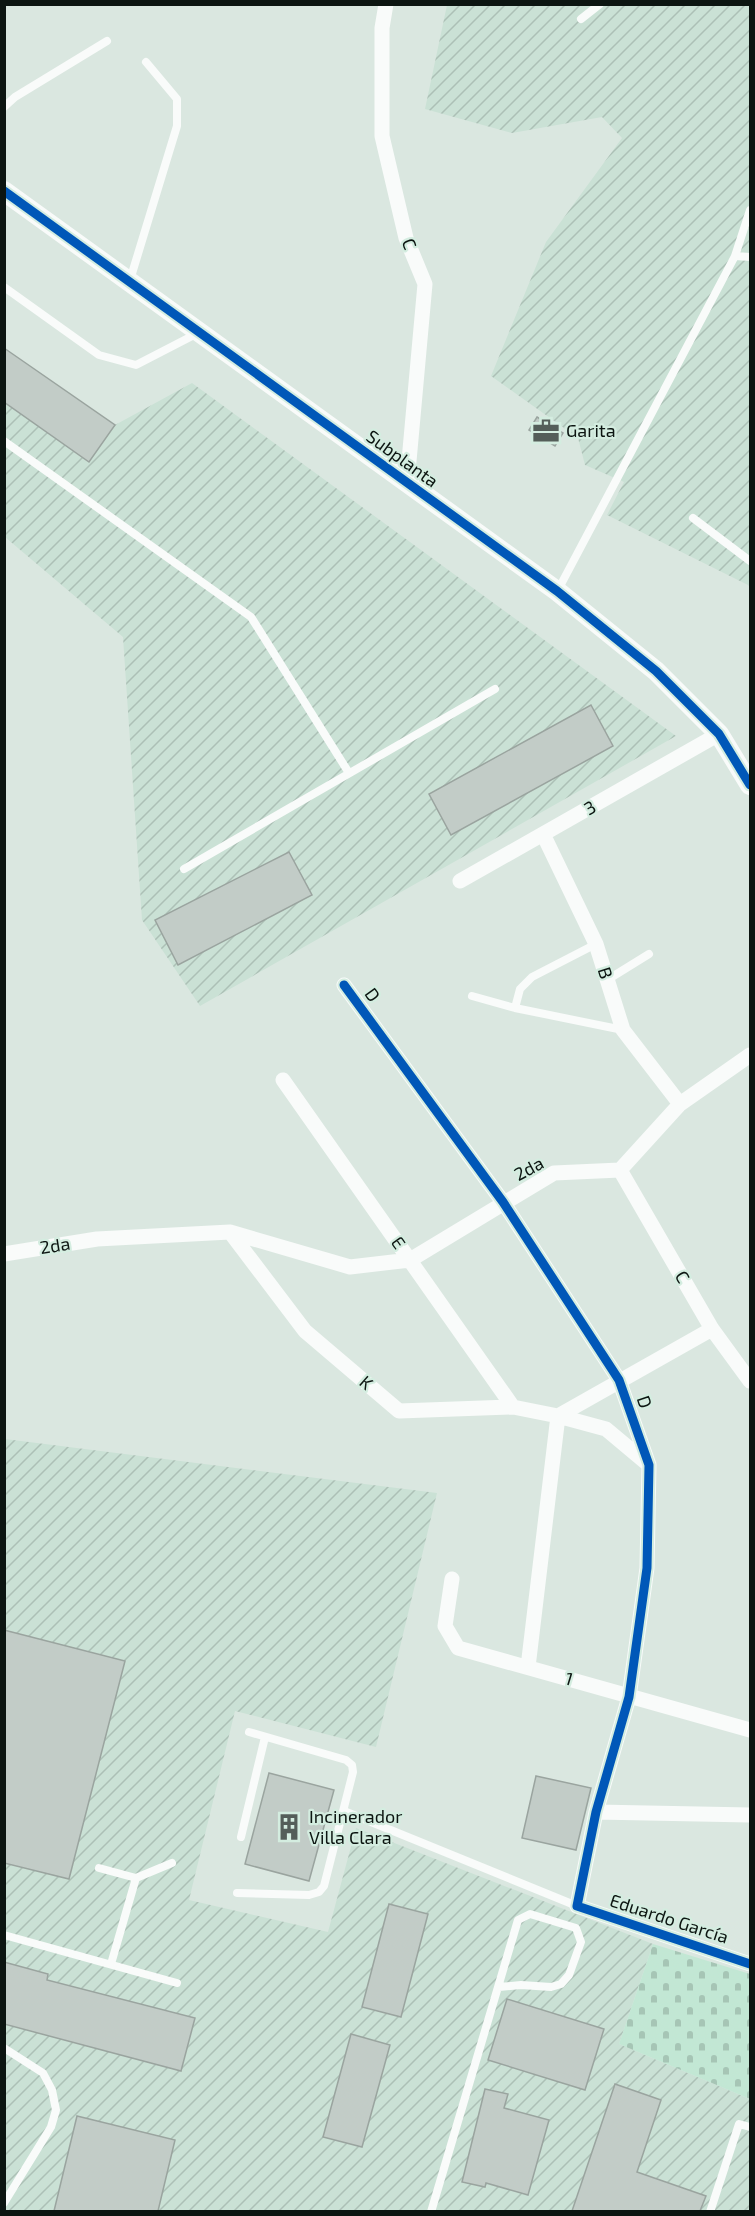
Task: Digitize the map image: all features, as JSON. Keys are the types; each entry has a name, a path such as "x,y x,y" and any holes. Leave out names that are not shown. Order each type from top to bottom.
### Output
{"street":[{"name":"C","path":"386,4 382,28 382,136 406,238 425,284 407,483"},
{"name":"Subplanta","path":"4,191 557,591 656,671 719,734 750,785"},
{"name":"3","path":"460,881 719,734"},
{"name":"B","path":"543,834 596,944 623,1030 680,1104"},
{"name":"D","path":"344,985 503,1202 620,1382 649,1465 647,1568 628,1697 596,1812 577,1906"},
{"path":"620,1170 680,1104 750,1055"},
{"name":"E","path":"283,1080 513,1407"},
{"name":"C","path":"620,1170 712,1329 750,1381"},
{"name":"2da","path":"4,1254 97,1239 230,1232 351,1267 410,1260 554,1173 620,1170"},
{"name":"K","path":"230,1232 305,1331 399,1411 513,1407 558,1416 606,1429 649,1465"},
{"path":"528,1667 558,1416 712,1329"},
{"name":"1","path":"452,1579 445,1626 458,1648 750,1730"},
{"path":"596,1812 750,1815"},
{"name":"Eduardo García","path":"577,1906 750,1964"}],"lane":[{"path":"581,19 600,4"},
{"path":"4,107 15,97 107,41"},
{"path":"130,282 177,126 177,99 146,62"},
{"path":"557,591 735,256 750,210"},
{"path":"735,256 750,257"},
{"path":"4,287 99,355 136,365 199,332"},
{"path":"4,441 251,617 349,773"},
{"path":"693,518 750,561"},
{"path":"184,869 495,689"},
{"path":"515,1008 520,989 532,977 596,944"},
{"path":"607,980 649,954"},
{"path":"472,996 515,1008 623,1030"},
{"path":"237,1893 309,1895 319,1892 324,1886 353,1772 352,1766 346,1761 249,1732"},
{"path":"241,1837 265,1737"},
{"path":"344,1811 577,1906"},
{"path":"99,1868 136,1878 172,1863"},
{"path":"111,1964 136,1878"},
{"path":"431,2211 518,1920 530,1914 576,1928 581,1942 569,1975 561,1984 551,1987 521,1985 499,1987"},
{"path":"4,1935 177,1983"},
{"path":"4,2048 43,2073 52,2090 56,2110 51,2127 4,2203"},
{"path":"710,2211 740,2124 750,2127"}],"shaded area":[{"path":"447,5 750,5 750,586 607,515 624,482 585,465 578,438 491,376 546,242 622,138 602,117 512,133 425,109"},
{"path":"192,383 676,736 200,1006 142,920 123,637 5,537 4,402 89,462 115,425"},
{"path":"5,1439 437,1493 376,1747 235,1711 189,1900 328,1932 356,1828 653,1944 619,2044 750,2099 750,2211 5,2212"}],"green space":[{"path":"653,1944 750,1974 750,2099 619,2044"}],"building":[{"path":"4,348 115,425 89,462 4,402"},
{"name":"Garita","path":"537,417 563,433 555,446 529,430"},
{"path":"591,705 613,746 451,835 429,794"},
{"path":"289,852 312,895 178,965 155,920"},
{"path":"4,1630 125,1661 69,1879 4,1863"},
{"name":"Incinerador Villa Clara","path":"269,1773 334,1790 309,1881 245,1864"},
{"path":"536,1776 591,1788 576,1850 522,1838"},
{"path":"389,1904 428,1914 401,2017 362,2007"},
{"path":"4,1962 48,1974 47,1980 195,2018 181,2071 4,2024"},
{"path":"507,1999 604,2029 585,2090 488,2060"},
{"path":"351,2034 390,2045 362,2147 323,2137"},
{"path":"615,2084 661,2100 637,2172 706,2196 700,2211 572,2211"},
{"path":"485,2089 508,2094 504,2108 549,2120 528,2195 486,2183 485,2187 462,2182"},
{"path":"77,2116 175,2140 158,2211 54,2211"}],"cycle path":[{"path":"4,191 557,591 656,671 719,734 750,785"},
{"path":"344,985 503,1202 619,1380 649,1465 647,1568 629,1697 596,1812 577,1906 750,1964"}],"place":[{"name":"Garita","path":"546,431"},
{"name":"Incinerador Villa Clara","path":"289,1827"}]}
